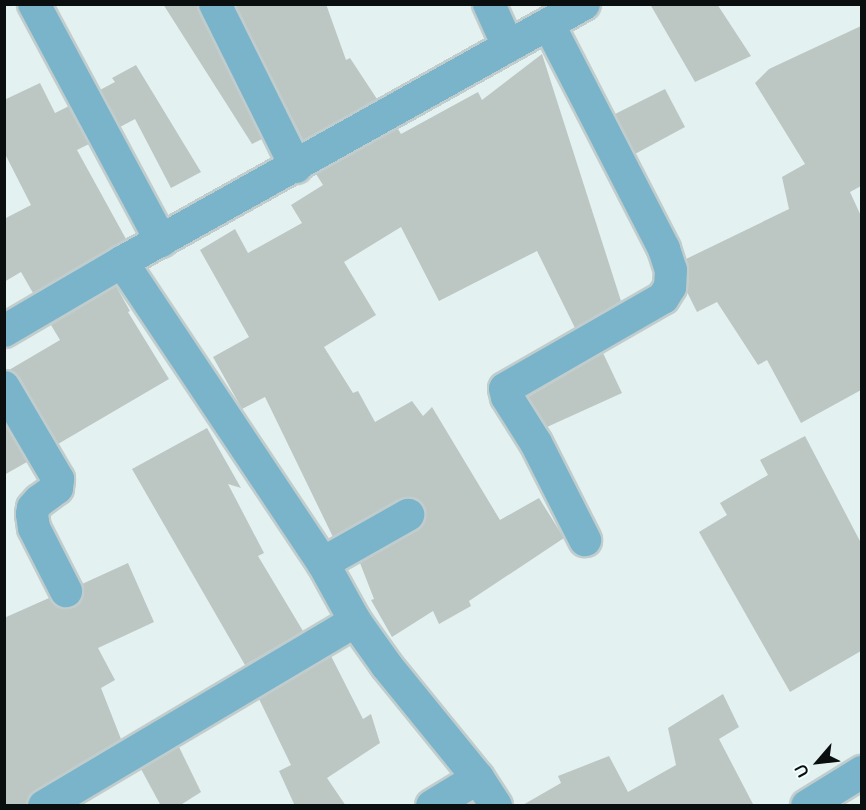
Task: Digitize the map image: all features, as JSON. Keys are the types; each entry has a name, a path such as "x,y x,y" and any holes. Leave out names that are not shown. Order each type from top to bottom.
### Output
{"street":[{"path":"34,4 161,241"},
{"path":"214,4 296,167"},
{"path":"489,4 508,46"},
{"path":"4,331 122,262 296,167 584,4"},
{"path":"549,25 664,249 671,270 670,287 663,298 505,389 507,397 537,443 585,540"},
{"path":"122,262 323,563 355,621 387,666 478,778 496,806"},
{"path":"4,387 58,479 57,488 39,501 33,508 32,514 34,528 66,591"},
{"path":"323,563 408,515"},
{"path":"44,806 355,621"},
{"path":"807,806 861,772"},
{"path":"432,806 478,778"}],"building":[{"path":"163,4 197,4 262,139 252,144"},
{"path":"235,4 326,4 346,60 350,58 377,99 303,140"},
{"path":"650,4 717,4 751,56 695,82"},
{"path":"861,26 861,186 850,192 861,216 861,390 801,423 767,360 758,365 717,302 697,312 687,292 689,271 686,259 789,209 782,177 805,164 755,83 769,69"},
{"path":"542,54 621,301 575,328 537,251 439,301 401,227 344,262 376,315 324,347 353,393 358,391 375,422 412,401 423,416 432,407 500,520 539,498 564,538 469,601 471,606 439,624 433,611 392,637 371,600 374,599 360,563 424,524 426,515 424,507 417,499 408,497 400,499 333,537 265,397 242,409 213,357 249,337 200,250 235,229 248,253 302,223 291,205 323,185 316,174 398,129 401,134 478,92 482,100"},
{"path":"136,65 201,172 171,188 135,119 120,127 100,90 115,82 112,78"},
{"path":"40,83 55,113 69,106 89,144 77,150 126,239 33,293 21,272 4,282 4,219 31,205 4,152 4,100"},
{"path":"665,89 685,127 635,154 615,114"},
{"path":"116,286 130,311 128,312 169,379 58,444 20,378 9,370 60,340 51,325"},
{"path":"603,353 622,393 547,427 528,397"},
{"path":"4,423 27,462 4,475"},
{"path":"207,428 241,488 228,484 264,553 258,556 303,631 245,665 132,469"},
{"path":"805,436 861,543 861,651 790,692 699,532 727,515 720,503 768,475 760,460"},
{"path":"128,563 154,622 98,648 115,680 101,688 121,739 35,791 25,806 4,806 4,618 49,598 64,609 74,607 84,593 82,584"},
{"path":"331,656 363,719 371,714 380,743 327,778 346,806 295,806 279,771 291,765 259,699"},
{"path":"723,694 739,727 719,739 754,806 521,806 561,783 558,776 609,756 628,792 676,765 668,728"},
{"path":"179,747 201,792 179,806 161,806 141,769"}]}
